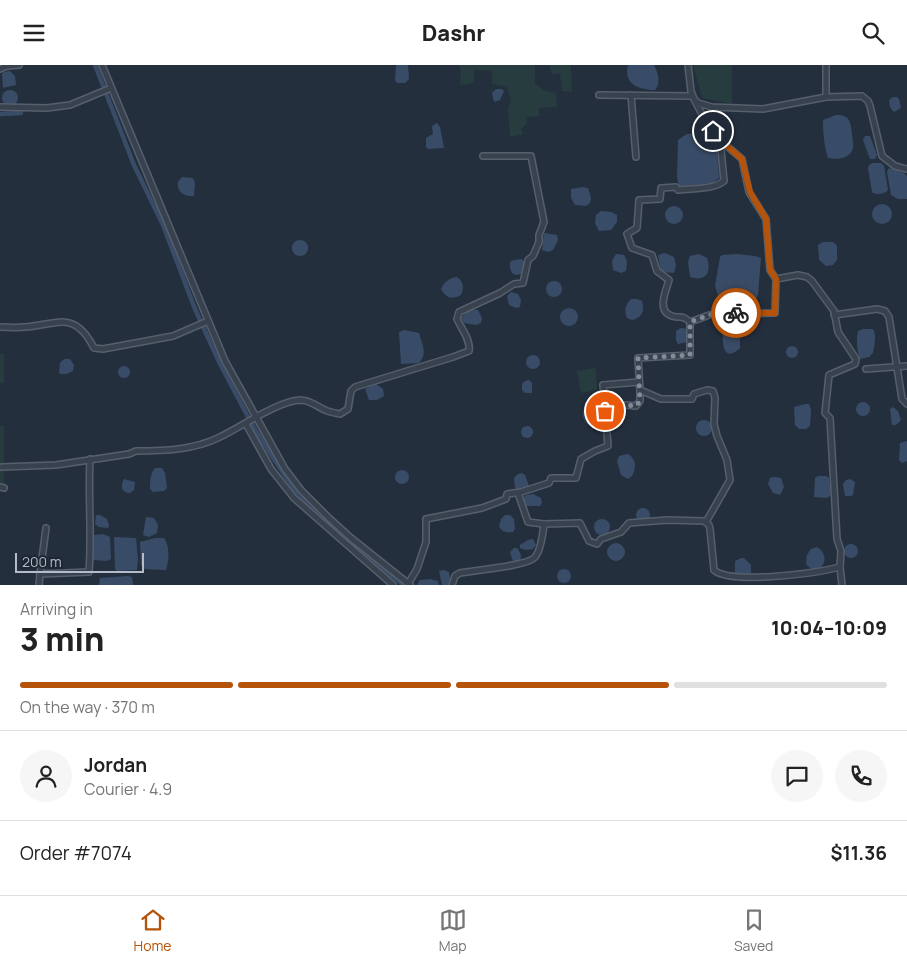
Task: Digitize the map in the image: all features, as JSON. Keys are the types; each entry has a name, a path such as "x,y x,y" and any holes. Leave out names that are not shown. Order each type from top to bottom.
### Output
{"street":[{"path":"0,69 19,65"},
{"path":"102,65 225,361 285,469 301,490 351,538 409,584 417,569 426,542 426,519 482,508 506,499 507,494 518,493 549,483 551,478 576,478 581,459 608,446 602,385 639,382"},
{"path":"688,65 693,97 706,122 720,140 742,159 750,192 766,219 770,270 776,279 775,313 712,314 690,322"},
{"path":"826,65 826,97"},
{"path":"0,107 47,108 70,105 111,88"},
{"path":"599,95 693,97 698,103 712,107 755,109 826,97 856,95 865,98 870,106 882,157 895,166 907,169"},
{"path":"631,95 636,157"},
{"path":"605,411 619,409 625,405 636,406 640,401 638,358 690,355 690,322 683,316 672,316 664,311 662,306 669,280 657,271 652,255 632,248 627,234 637,228 638,200 660,199 661,188 676,187 678,190 719,185 724,181 720,140"},
{"path":"2,467 56,465 129,454 136,451 192,447 219,438 283,404 300,400 316,405 324,410 340,414 348,409 351,391 355,387 468,351 470,347 467,338 457,319 459,312 492,297 514,284 524,283 528,261 533,256 539,242 544,222 531,156 483,156"},
{"path":"776,279 798,275 807,277 812,281 834,311 838,332 856,359 855,364 829,375 825,413 830,418 837,539 841,551 842,585"},
{"path":"834,315 877,309 885,311 888,317 902,399 907,404"},
{"path":"0,327 24,327 59,321 74,324 88,337 94,348 103,349 173,336 208,321"},
{"path":"866,369 907,366"},
{"path":"640,391 667,400 692,399 694,394 706,390 714,391 714,423 727,460 730,480 706,522"},
{"path":"246,424 271,469 294,497 393,585"},
{"path":"40,574 90,572 90,459"},
{"path":"518,493 528,522 544,524 580,523 590,541 596,544 601,539 621,532 628,523 667,520 706,522"},
{"path":"706,522 710,529 714,570 717,574 746,579 795,577 840,567"},
{"path":"452,585 455,576 460,573 531,560 537,554 544,524"},
{"path":"39,585 46,528"},
{"path":"735,578 736,585"}],"green space":[{"path":"459,65 535,65 535,83 543,90 556,93 557,107 539,108 539,116 526,117 527,124 521,129 523,134 510,137 508,108 511,101 507,87 492,84 492,70 474,70 474,83 460,85 461,71"},
{"path":"549,65 571,65 572,92 562,91 560,73 553,75"},
{"path":"693,65 732,65 732,104 702,98"},
{"path":"0,354 4,354 4,383 0,383"},
{"path":"596,368 597,390 581,393 577,371"},
{"path":"0,426 4,426 4,484 0,484"}],"water":[{"path":"396,65 408,65 409,79 405,83 395,81"},
{"path":"628,65 654,65 658,78 655,90 643,89 634,85 628,77"},
{"path":"10,71 15,76 16,85 3,88 2,74"},
{"path":"496,89 504,91 500,100 494,102 492,93"},
{"path":"10,90 16,92 18,98 16,104 10,106 4,104 2,98 4,92"},
{"path":"893,97 899,99 901,108 894,112 890,107 889,100"},
{"path":"836,115 845,116 851,125 853,149 849,155 835,159 828,158 823,120"},
{"path":"437,123 440,127 444,148 428,149 426,147 426,138 433,134 432,126"},
{"path":"706,133 713,137 716,142 719,178 712,183 679,186 677,177 678,140 687,134"},
{"path":"865,136 870,136 877,155 875,159 870,159 863,140"},
{"path":"872,163 881,163 884,166 888,190 882,193 876,194 872,192 868,168"},
{"path":"889,168 904,173 907,176 907,199 898,199 891,195 887,172"},
{"path":"182,177 193,178 195,183 194,196 184,195 178,189 178,182"},
{"path":"588,188 591,198 590,203 586,206 575,205 571,198 571,189"},
{"path":"882,204 889,207 892,214 889,221 882,224 875,221 872,214 875,207"},
{"path":"674,206 680,209 683,215 680,221 674,224 668,221 665,215 668,209"},
{"path":"601,211 617,215 617,222 611,230 599,231 595,223 596,215"},
{"path":"544,233 557,235 558,240 553,250 548,252 542,250"},
{"path":"300,240 308,248 300,256 292,248"},
{"path":"823,242 833,242 837,246 837,260 833,265 826,266 819,260 818,245"},
{"path":"665,253 674,257 676,265 674,273 661,272 658,255"},
{"path":"616,254 624,255 627,261 626,271 621,273 613,270 612,261"},
{"path":"699,254 707,258 708,272 700,278 690,277 688,262 690,256"},
{"path":"737,254 761,258 758,294 756,299 746,304 728,301 718,296 715,286 720,257 722,255"},
{"path":"522,259 524,271 516,275 512,273 510,262"},
{"path":"457,277 462,283 463,288 461,295 452,298 441,289 447,281"},
{"path":"554,281 562,289 554,297 546,289"},
{"path":"511,292 518,294 521,300 520,307 516,308 509,305 507,296"},
{"path":"631,299 642,301 643,308 640,316 632,320 627,318 625,310"},
{"path":"569,308 575,311 578,317 575,323 569,326 563,323 560,317 563,311"},
{"path":"469,309 478,310 482,318 481,323 476,325 464,323 461,318"},
{"path":"730,326 738,327 740,348 730,354 725,351 723,333"},
{"path":"681,328 688,329 687,342 678,344 676,331"},
{"path":"873,329 875,341 873,353 869,357 860,359 857,334 858,331"},
{"path":"404,330 419,333 424,352 419,363 401,364 399,332"},
{"path":"794,346 797,347 797,357 790,358 787,357 786,350 787,347"},
{"path":"533,355 538,357 540,362 538,367 533,369 528,367 526,362 528,357"},
{"path":"64,359 70,359 74,365 73,371 67,374 60,374 60,363"},
{"path":"124,366 130,372 124,378 118,372"},
{"path":"529,380 532,383 532,393 525,393 522,390 522,384"},
{"path":"376,384 383,389 384,396 377,400 369,400 365,389"},
{"path":"863,402 868,404 870,409 868,414 863,416 858,414 856,409 858,404"},
{"path":"587,404 595,406 600,410 605,424 602,428 592,427 585,421 583,413"},
{"path":"809,404 811,410 810,426 806,429 799,429 795,425 794,407"},
{"path":"893,407 898,411 901,420 896,425 892,425 890,409"},
{"path":"704,420 710,422 712,428 710,434 704,436 698,434 696,428 698,422"},
{"path":"525,426 529,426 533,432 529,438 525,438 521,434 521,430"},
{"path":"907,441 907,461 902,463 899,460 900,443"},
{"path":"628,454 635,464 632,476 628,479 621,475 617,461 619,456"},
{"path":"155,468 162,468 165,473 167,488 164,491 153,492 150,489 151,475"},
{"path":"399,470 405,470 409,477 405,484 399,484 395,480 395,474"},
{"path":"522,473 525,475 529,486 518,490 515,487 514,478"},
{"path":"818,476 829,478 831,495 827,498 814,497 815,478"},
{"path":"770,478 781,478 784,487 780,495 773,493 768,484"},
{"path":"124,479 135,482 134,490 130,493 122,489"},
{"path":"850,479 855,482 853,495 845,496 843,484 846,480"},
{"path":"533,494 541,498 542,503 540,506 526,506 523,504 522,499 526,495"},
{"path":"643,508 648,510 650,515 648,520 643,522 638,520 636,515 638,510"},
{"path":"96,515 107,519 108,528 99,527 95,524"},
{"path":"505,515 510,515 514,519 515,529 513,532 504,532 499,526 501,519"},
{"path":"146,517 154,518 158,525 157,533 149,537 143,535"},
{"path":"599,519 605,519 610,524 608,533 599,535 594,530 594,524"},
{"path":"103,534 110,537 111,559 107,561 93,560 94,535"},
{"path":"114,537 136,538 137,570 117,571 115,569"},
{"path":"164,538 167,545 168,558 166,570 144,569 141,565 140,542"},
{"path":"533,539 536,545 533,549 526,550 520,548 520,545"},
{"path":"616,543 622,546 625,552 622,558 616,561 610,558 607,552 610,546"},
{"path":"851,544 856,546 858,551 856,556 851,558 846,556 844,551 846,546"},
{"path":"817,547 823,554 824,561 823,565 812,570 806,564 807,555 811,549"},
{"path":"517,548 520,553 521,558 519,561 513,561 510,552"},
{"path":"744,558 751,565 749,576 735,574 735,561"},
{"path":"564,569 569,571 571,576 569,581 564,583 559,581 557,576 559,571"},
{"path":"439,571 449,572 450,579 448,585 442,585"},
{"path":"132,577 133,585 99,585 100,578"},
{"path":"430,579 438,581 439,585 417,585 420,580"}],"waterway":[{"path":"95,65 134,165 163,225 195,309 220,364 254,428 273,458 295,490 331,527"},
{"path":"0,114 21,113"},
{"path":"353,547 404,585"}],"way so far":[{"path":"605,411 619,409 625,405 636,406 640,401 638,358 690,355 690,322 712,314 736,313"}],"route":[{"path":"713,131 720,140 742,159 750,192 766,219 770,270 776,279 775,313 736,313"}]}
